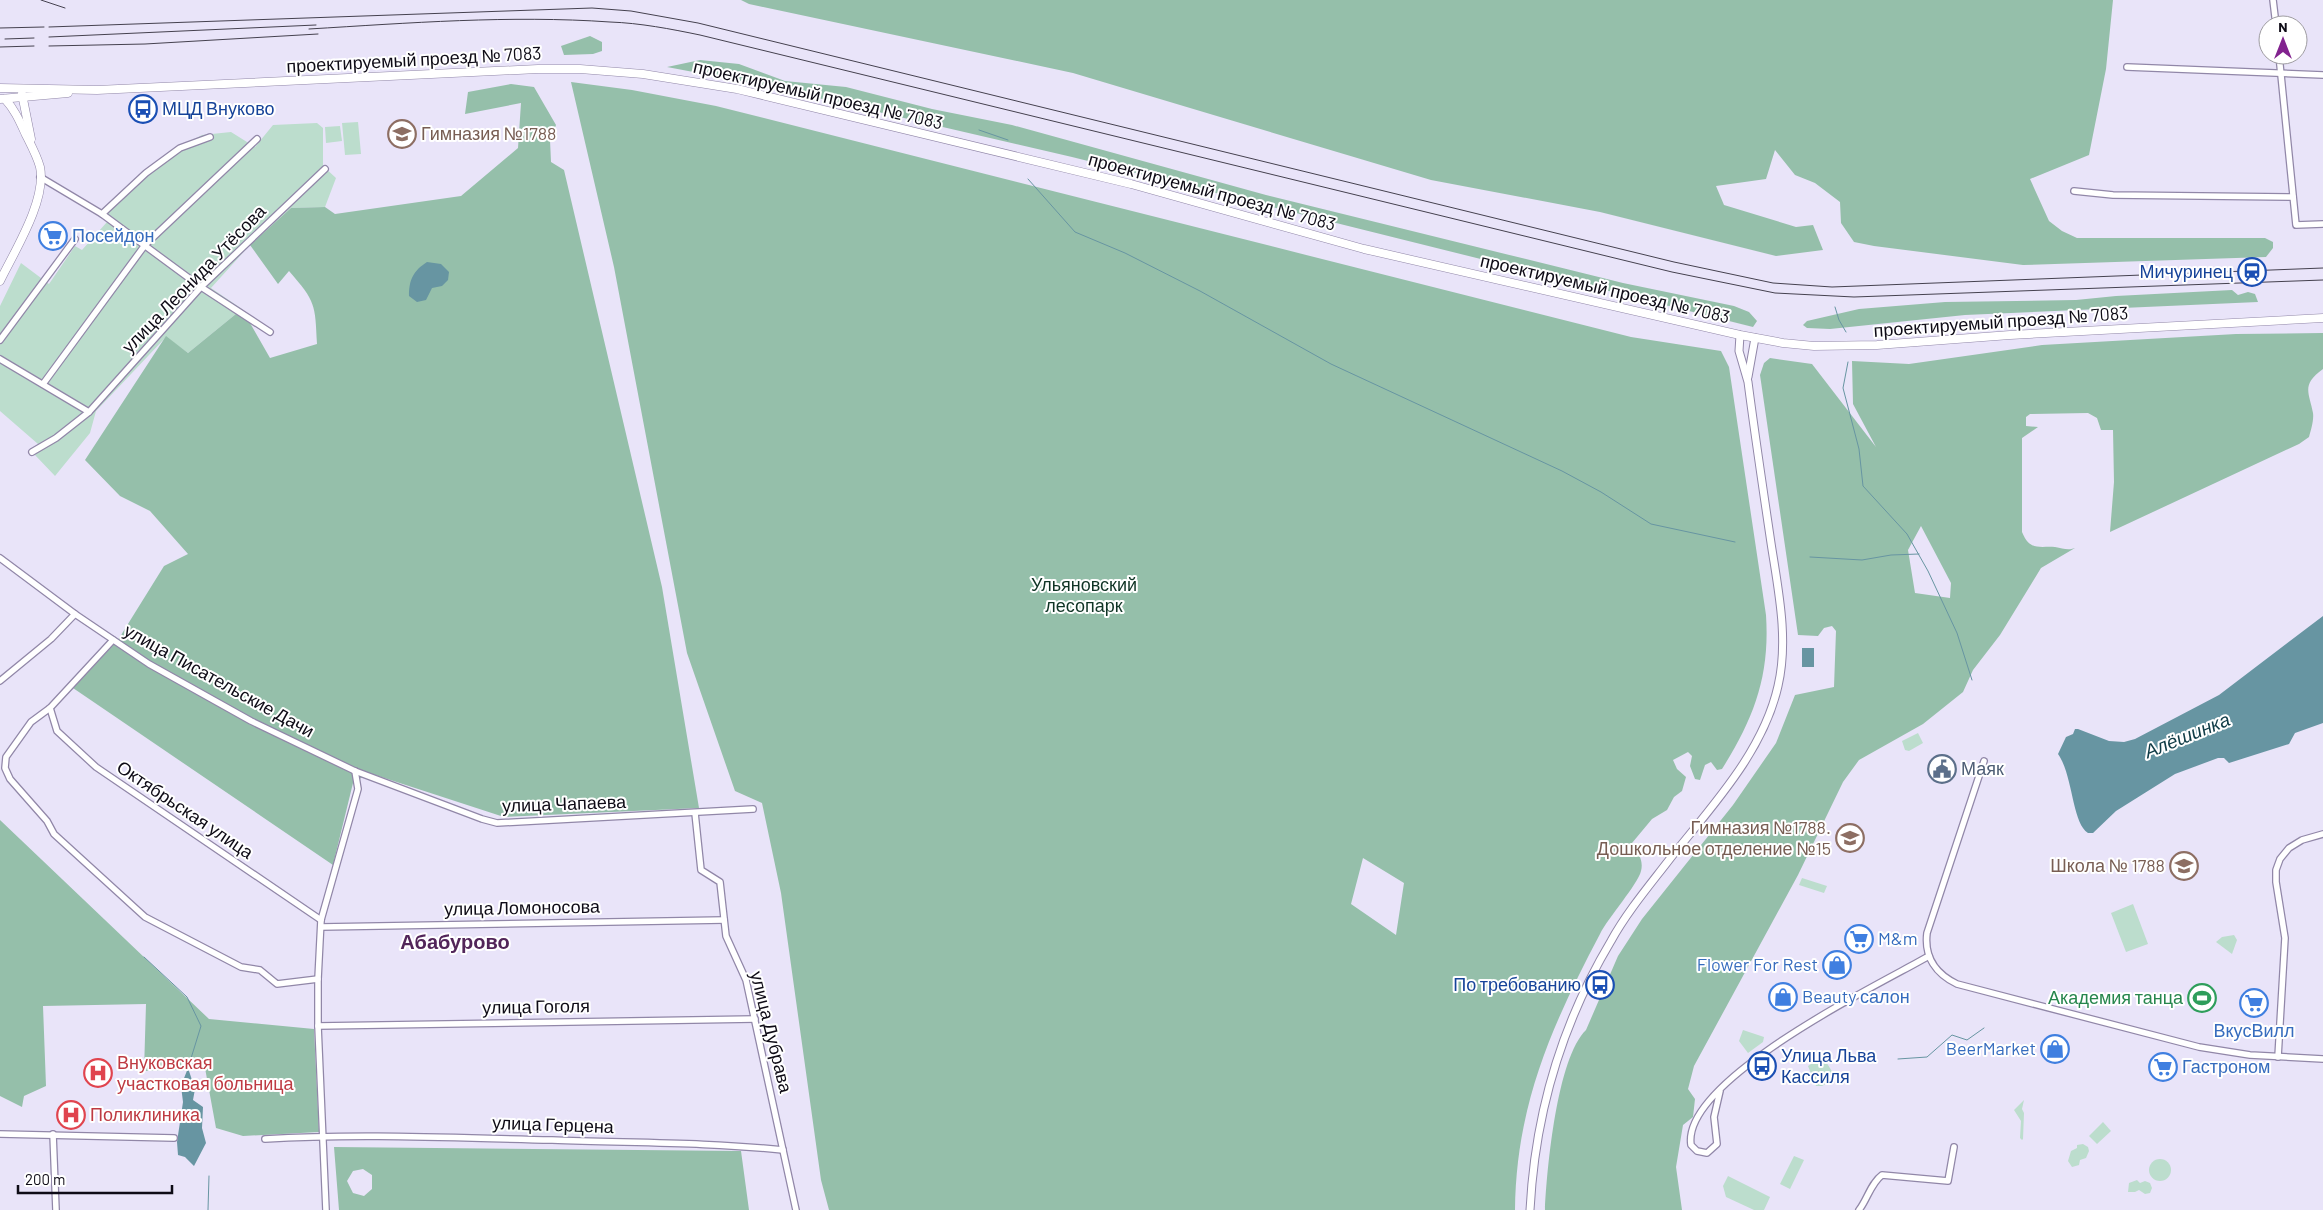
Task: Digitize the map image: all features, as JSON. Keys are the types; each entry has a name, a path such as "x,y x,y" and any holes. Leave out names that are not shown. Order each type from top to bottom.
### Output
{"main road":[{"name":"проектируемый проезд № 7083","path":"3,99 93,90 538,69 580,69 662,77 737,90 893,128 1011,154 1141,187 1364,249 1755,338 1814,346 1843,347 2323,318"},
{"name":"проектируемый проезд № 7083","path":"0,88 93,90"},
{"path":"20,88 20,98 32,149"},
{"path":"14,109 20,98"},
{"path":"0,281 31,216 38,195 40,177 40,166 14,109 3,99"}],"street":[{"path":"2273,0 2275,15"},
{"path":"2280,65 2296,225 2323,224"},
{"path":"2128,67 2323,74"},
{"path":"102,214 146,173 180,148 210,137"},
{"path":"43,384 145,245 257,139"},
{"name":"улица Леонида Утёсова","path":"32,452 56,438 89,412 202,288 325,169"},
{"path":"40,177 102,214 202,288 270,332"},
{"path":"2074,191 2113,195 2293,197"},
{"path":"0,340 75,238"},
{"path":"1530,1210 1536,1149 1553,1070 1567,1030 1592,975 1633,908 1745,759 1763,729 1778,685 1782,650 1782,624 1748,382 1739,351 1740,335"},
{"path":"1748,382 1755,338"},
{"path":"0,359 89,412"},
{"name":"улица Писательские Дачи","path":"0,558 75,614 150,664 251,721 355,771"},
{"path":"0,681 51,639 75,614"},
{"path":"113,640 50,708 31,722 6,757 6,768 10,779 47,820 54,834 145,917 241,967 260,970 277,984 318,979"},
{"name":"Октябрьская улица","path":"50,708 57,731 96,767 321,924"},
{"path":"1984,761 1928,928 1926,941 1929,956 1938,971 1957,984 2185,1044 2227,1052 2323,1059"},
{"path":"326,1210 318,1026 321,924 358,789 355,771"},
{"name":"улица Чапаева","path":"355,771 497,823 753,810"},
{"name":"улица Дубрава","path":"695,813 701,870 720,882 726,936 746,980 796,1210"},
{"path":"2278,1057 2285,938 2276,875 2280,858 2289,848 2302,840 2323,834"},
{"name":"улица Ломоносова","path":"321,924 724,920"},
{"path":"1720,1090 1714,1117 1717,1144 1707,1153 1697,1151 1691,1145 1693,1128 1709,1100 1750,1062 1784,1038 1929,956"},
{"name":"улица Гоголя","path":"318,1026 755,1019"},
{"path":"0,1134 174,1138"},
{"path":"53,1134 56,1210"},
{"name":"улица Герцена","path":"265,1139 323,1136 726,1145 783,1150"},
{"path":"1859,1210 1868,1198 1876,1179 1882,1175 1948,1181 1954,1147"}],"green space":[{"path":"741,0 2113,0 2106,69 2089,155 2030,179 2049,221 2062,231 2077,238 2265,238 2273,242 2273,248 2266,257 2023,265 1874,246 1854,242 1841,223 1840,202 1815,183 1795,175 1775,150 1766,179 1716,186 1724,205 1796,227 1813,225 1823,250 1776,256 1600,212 1431,180 1073,73 749,4"},
{"path":"590,36 602,42 602,51 593,54 564,55 561,46"},
{"path":"700,60 739,64 785,81 846,87 932,109 1012,125 1266,195 1623,283 1734,306 1749,312 1757,321 1753,327 1072,157 762,85 667,67"},
{"name":"Ульяновский лесопарк","path":"571,82 632,90 716,106 1631,337 1721,351 1729,367 1766,615 1767,637 1765,658 1758,696 1743,732 1722,769 1717,770 1711,762 1705,765 1700,780 1695,779 1690,766 1692,756 1688,752 1673,760 1677,769 1686,777 1682,791 1674,797 1667,810 1652,819 1632,843 1642,863 1639,877 1600,934 1552,1034 1540,1067 1522,1135 1517,1172 1515,1210 829,1210 821,1180 781,893 762,803 735,791 687,653 614,267","holes":["1363,858 1404,883 1396,935 1351,904"]},
{"path":"511,84 534,87 556,125 550,140 551,162 564,170 662,587 699,808 504,817 369,773 353,783 333,865 73,688 118,640 164,566 188,554 150,511 120,496 85,460 166,336 188,353 242,309 270,358 317,344 316,320 309,297 289,271 278,284 250,245 291,208 325,207 335,214 461,196 518,148 521,103 465,114 468,92"},
{"path":"358,122 361,154 345,155 342,123"},
{"path":"317,123 323,128 323,166 336,178 325,207 291,208 250,245 211,288 242,309 188,353 166,337 96,411 90,433 55,476 35,455 38,444 0,411 0,306 21,263 49,284 75,246 82,250 107,222 103,209 142,172 172,151 202,135 231,132 255,147 273,125"},
{"path":"340,126 342,141 326,143 325,127"},
{"path":"2232,290 2238,295 2248,292 2255,294 2258,302 1965,315 1830,329 1807,328 1803,325 1807,321 1859,309 1945,302 2076,300"},
{"path":"2323,333 2323,369 2309,384 2308,389 2313,413 2309,437 2299,444 2110,532 2114,482 2113,430 2101,430 2097,418 2088,413 2030,414 2026,417 2026,426 2038,427 2022,438 2022,532 2031,545 2067,549 2075,548 2041,568 2000,635 1973,670 1963,692 1923,724 1859,760 1843,782 1798,875 1694,1066 1688,1089 1695,1099 1693,1117 1683,1125 1676,1167 1682,1210 1545,1210 1551,1142 1561,1088 1576,1044 1586,1030 1618,956 1642,919 1733,805 1776,743 1795,695 1834,687 1836,631 1832,626 1824,628 1818,636 1798,635 1760,375 1764,363 1770,358 1812,364 1876,447 1853,404 1852,361 1909,364 2042,345 2236,334","holes":["1921,526 1951,583 1950,598 1915,593 1908,550"]},
{"path":"1918,733 1923,743 1909,751 1905,750 1902,741"},
{"path":"0,820 209,1019 314,1029 319,1132 243,1136 216,1128 205,1068 144,1071 146,1004 43,1006 46,1086 24,1096 22,1107 0,1096"},
{"path":"1802,878 1827,886 1824,893 1799,885"},
{"path":"2133,904 2148,944 2126,952 2111,913"},
{"path":"2234,935 2237,940 2232,954 2216,942 2222,937"},
{"path":"1743,1030 1764,1037 1763,1042 1748,1053 1739,1041"},
{"path":"1820,1058 1825,1060 1836,1078 1822,1086 1816,1086 1808,1066"},
{"path":"2024,1100 2022,1109 2024,1113 2022,1140 2020,1138 2021,1121 2014,1110"},
{"path":"2103,1122 2111,1131 2097,1144 2089,1136"},
{"path":"2083,1144 2088,1147 2089,1151 2086,1158 2080,1160 2079,1165 2072,1167 2068,1161 2071,1151 2077,1148 2077,1145"},
{"path":"334,1147 741,1151 749,1210 339,1210","holes":["363,1169 372,1175 372,1189 364,1196 353,1193 347,1181 353,1171"]},
{"path":"1794,1156 1804,1160 1790,1189 1780,1184"},
{"path":"2160,1159 2168,1162 2171,1170 2168,1178 2160,1181 2152,1178 2149,1170 2152,1162"},
{"path":"1728,1176 1770,1197 1764,1210 1754,1210 1726,1197 1723,1186"},
{"path":"2137,1180 2140,1183 2145,1181 2150,1183 2152,1188 2150,1193 2145,1194 2139,1190 2128,1192 2129,1183"}],"water":[{"path":"427,262 441,264 449,272 448,280 442,286 432,288 426,300 417,302 409,296 410,285 415,272"},
{"path":"2323,616 2323,723 2295,733 2289,744 2229,763 2224,758 2218,758 2175,774 2116,811 2093,833 2088,833 2083,828 2075,809 2067,774 2058,754 2066,737 2073,734 2075,729 2109,741 2124,742 2135,739 2219,695"},
{"path":"1802,648 1814,648 1814,667 1802,667"},
{"path":"188,1068 195,1089 193,1100 203,1107 202,1128 206,1143 194,1166 185,1157 178,1155 177,1142 183,1102 181,1086"}],"waterway":[{"path":"979,130 1008,140"},
{"path":"1028,179 1075,232 1125,253 1200,291 1331,364 1562,471 1601,492 1651,524 1735,542"},
{"path":"1835,307 1839,320 1846,332"},
{"path":"1848,362 1843,388 1859,449 1863,486 1907,534 1928,571 1957,633 1972,680"},
{"path":"1810,557 1862,560 1891,555 1919,554"},
{"path":"144,957 187,997 201,1026 188,1068"},
{"name":"Алёшинка","path":"1898,1059 1927,1057 1952,1035 1967,1040 1984,1028"},
{"path":"208,1210 209,1176"}],"railway":[{"path":"41,0 65,8"},
{"path":"49,27 592,8 631,11 698,23 1674,262 1773,283 1832,287 2323,268"},
{"path":"309,29 384,24 535,19 621,23 667,29 700,35 1672,272 1775,293 1854,297 2323,280"},
{"path":"49,37 316,25"},
{"path":"0,28 44,27"},
{"path":"49,46 145,44 318,34"},
{"path":"5,39 34,38"},
{"path":"0,47 34,46"}],"place":[{"name":"МЦД Внуково","path":"143,109"},
{"name":"Гимназия №1788","path":"402,134"},
{"name":"Посейдон","path":"53,236"},
{"name":"Мичуринец","path":"2252,272"},
{"name":"Маяк","path":"1942,769"},
{"name":"Гимназия №1788. Дошкольное отделение №15","path":"1850,838"},
{"name":"Школа № 1788","path":"2184,866"},
{"name":"M&m","path":"1859,939"},
{"name":"Flower For Rest","path":"1837,965"},
{"name":"По требованию","path":"1600,985"},
{"name":"Beauty салон","path":"1783,997"},
{"name":"Академия танца","path":"2202,998"},
{"name":"ВкусВилл","path":"2254,1003"},
{"name":"BeerMarket","path":"2055,1049"},
{"name":"Улица Льва Кассиля","path":"1762,1066"},
{"name":"Гастроном","path":"2163,1067"},
{"name":"Внуковская участковая больница","path":"98,1073"},
{"name":"Поликлиника","path":"71,1115"}],"district":[{"name":"Абабурово","path":"455,942"}]}
